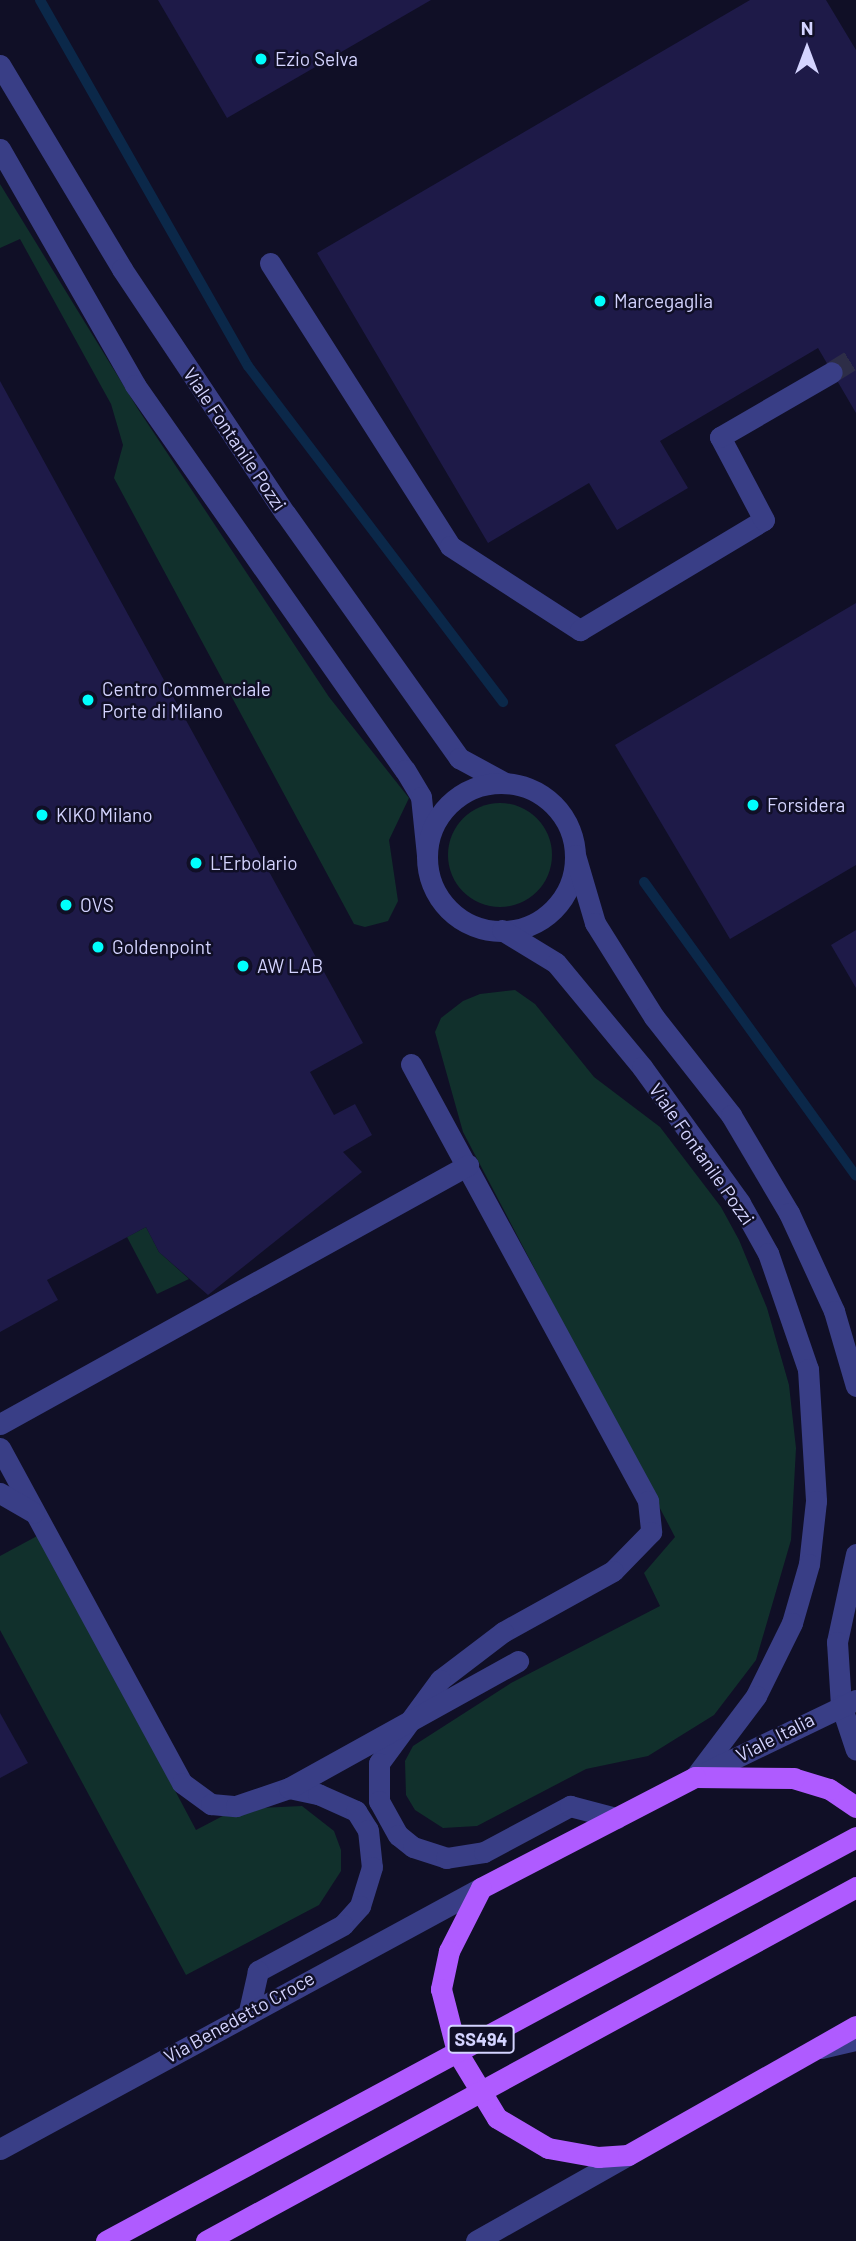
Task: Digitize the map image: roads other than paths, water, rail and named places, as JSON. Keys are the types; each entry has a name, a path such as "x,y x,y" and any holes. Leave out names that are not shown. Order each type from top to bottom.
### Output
{"main road":[{"name":"Via Benedetto Croce","path":"481,1888 695,1777 794,1778 829,1789 856,1807"},
{"name":"SS494","path":"106,2241 856,1837"},
{"name":"SS494","path":"206,2241 856,1887"},
{"name":"SS494","path":"481,1888 449,1951 442,1989 457,2052 497,2119 548,2148 598,2157 628,2155 856,2026"}],"street":[{"name":"Viale Fontanile Pozzi","path":"0,65 122,269 285,513 459,758 505,783 527,787 561,814 595,923 654,1017 731,1115 789,1213 834,1311 856,1387"},
{"name":"Viale Fontanile Pozzi","path":"0,149 135,385 405,770 421,797 430,879 449,908 478,927 502,930 556,963 642,1067 740,1203 768,1253 808,1369 816,1488 809,1564 792,1623 755,1696 695,1777"},
{"path":"270,263 450,546 580,630 764,520 720,437 832,372"},
{"path":"426,855 431,832 459,795 505,783"},
{"path":"502,930 546,916 572,878 575,855"},
{"path":"411,1064 648,1501 651,1532 613,1571 503,1632 440,1680 400,1729 379,1763 379,1801 398,1835 432,1855 484,1852 570,1806 616,1818"},
{"path":"0,1424 468,1165"},
{"path":"0,1448 182,1783 211,1804 236,1806 289,1788 400,1729 518,1661"},
{"path":"0,1493 35,1514"},
{"path":"856,1554 838,1642 856,1750"},
{"name":"Viale Italia","path":"695,1777 848,1702"},
{"path":"249,2011 258,1971 343,1924 359,1906 372,1867 368,1830 356,1811 289,1788"},
{"name":"Via Benedetto Croce","path":"0,2149 249,2011 481,1888"},
{"path":"816,2049 856,2040"},
{"path":"475,2241 628,2155"}],"waterway":[{"path":"40,0 248,366 503,702"},
{"path":"644,882 856,1176"}],"tunnel":[{"path":"832,372 856,357"}],"place":[{"name":"Ezio Selva","path":"261,59"},
{"name":"Marcegaglia","path":"600,301"},
{"name":"Centro Commerciale Porte di Milano","path":"88,700"},
{"name":"Forsidera","path":"753,805"},
{"name":"KIKO Milano","path":"42,815"},
{"name":"L'Erbolario","path":"196,863"},
{"name":"OVS","path":"66,905"},
{"name":"Goldenpoint","path":"98,947"},
{"name":"AW LAB","path":"243,966"}]}
